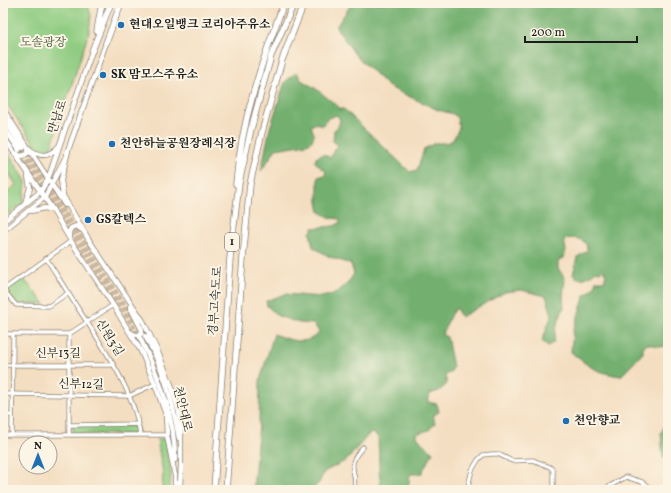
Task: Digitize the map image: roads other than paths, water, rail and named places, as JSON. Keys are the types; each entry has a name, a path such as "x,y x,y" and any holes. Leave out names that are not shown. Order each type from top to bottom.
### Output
{"highway":[{"path":"92,51 102,3"},
{"path":"92,51 107,3"},
{"name":"만남로","path":"92,51 111,3"},
{"name":"만남로","path":"106,43 117,3"},
{"path":"106,43 121,3"},
{"path":"230,258 238,165 246,124 256,85 284,3"},
{"name":"경부고속도로","path":"214,490 230,258 239,183 251,129 271,56 294,3"},
{"name":"경부고속도로","path":"226,490 242,258 250,184 262,132 282,60 304,3"}],"main road":[{"name":"만남로","path":"45,197 68,151 106,43"},
{"name":"만남로","path":"3,222 41,191 48,179 92,51"},
{"path":"3,109 23,149 38,155 46,156 53,152 60,143"},
{"path":"3,117 23,149 28,153 25,155 19,155 13,152"},
{"path":"3,126 48,179 116,280 146,328 158,352 172,387 181,426 181,463"},
{"path":"3,136 45,197 71,241 114,305 147,363 166,415 167,435 175,476"},
{"path":"68,151 61,180 62,189 63,196 78,224"},
{"path":"23,206 29,195 30,184 24,167"},
{"path":"3,231 45,197"},
{"path":"26,213 42,208 49,208 54,211"},
{"path":"71,241 69,234 71,228 77,227 83,231"},
{"path":"116,280 142,330 141,334 139,335 135,335 130,332"},
{"name":"천안대로","path":"174,490 175,449 169,410 158,376 142,337 161,370 170,396 179,438 181,463 180,490"}],"street":[{"path":"68,293 49,306 16,305 3,290 71,241"},
{"name":"신원3길","path":"46,258 114,364 129,396 139,424 140,435"},
{"path":"3,334 69,334 114,305"},
{"path":"12,435 13,334"},
{"path":"69,334 69,435"},
{"name":"신부13길","path":"3,365 114,364"},
{"name":"신부12길","path":"3,394 129,396 155,384"},
{"path":"3,415 12,415"},
{"path":"68,425 139,424"},
{"path":"3,435 167,435"},
{"path":"354,490 356,480 352,470 352,462 363,447"},
{"path":"467,490 472,470 478,460 483,456 492,454 498,454 512,461 529,460 546,464 553,470 553,490"},
{"path":"602,490 626,477 642,482 653,490"}],"tunnel":[{"path":"23,148 135,321"},
{"path":"19,150 140,337"}],"place":[{"name":"현대오일뱅크 코리아주유소","path":"121,25"},
{"name":"SK 맘모스주유소","path":"103,75"},
{"name":"천안하늘공원장례식장","path":"112,144"},
{"name":"GS칼텍스","path":"88,220"},
{"name":"천안향교","path":"566,421"}],"park label":[{"name":"도솔광장","path":"43,43"}]}
